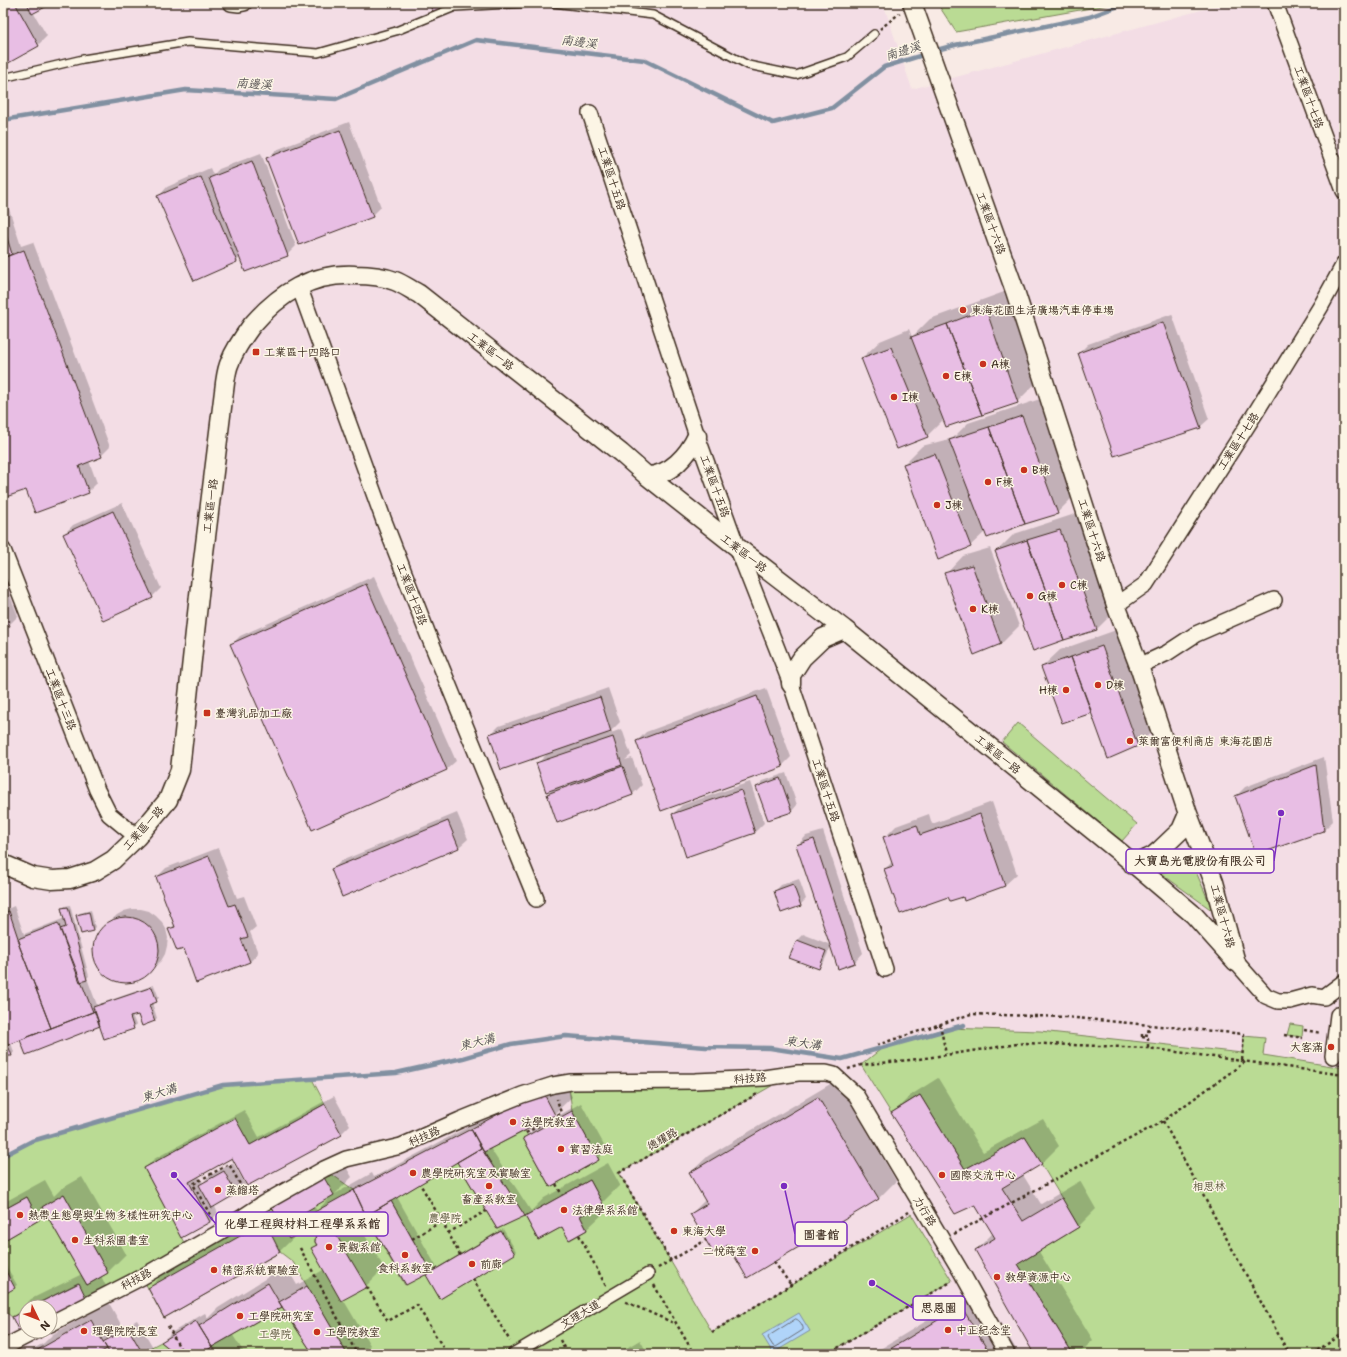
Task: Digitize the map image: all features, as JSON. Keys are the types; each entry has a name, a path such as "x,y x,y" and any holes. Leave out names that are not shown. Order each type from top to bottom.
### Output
{"street":[{"path":"231,3 244,3"},
{"name":"工業區十七路","path":"1275,3 1344,191"},
{"name":"工業區十六路","path":"912,5 1016,291 1116,605 1139,666 1188,814 1214,882 1236,962"},
{"name":"工業區十五路","path":"590,113 697,436 736,547 790,684 885,969"},
{"name":"工業區十七路","path":"1116,605 1146,584 1256,412 1321,306 1344,264"},
{"name":"工業區一路","path":"3,864 33,877 52,880 70,879 95,871 113,860 137,838 168,800 180,770 202,569 225,383 230,362 247,332 261,315 282,296 299,286 327,276 350,274 372,275 395,281 419,294 621,453 647,476 736,547 844,629 1110,844 1194,915 1236,962"},
{"name":"工業區十四路","path":"299,286 384,521 427,632 536,899"},
{"path":"647,476 654,476 663,472 680,461 687,454 697,436"},
{"name":"工業區十三路","path":"3,550 97,790 109,814 137,838"},
{"path":"1139,666 1167,653 1196,634 1274,600"},
{"path":"790,684 792,675 802,658 823,638 844,629"},
{"path":"1133,865 1154,856 1182,830 1188,814"},
{"path":"1236,962 1266,996 1278,1001 1312,995 1324,997 1341,1016 1333,1056"},
{"path":"1324,997 1344,982"},
{"name":"科技路","path":"58,1320 142,1277 220,1232 264,1203 324,1169 346,1159 401,1146 467,1117 553,1085 571,1082 695,1081 764,1078 798,1073 826,1073 834,1075"},
{"name":"力行路","path":"834,1075 856,1095 963,1275 1007,1354"},
{"name":"文理大道","path":"515,1353 648,1274"},
{"path":"3,1348 20,1339"}],"lane":[{"path":"3,78 83,59 188,42 318,53 396,31 455,7 529,3"},
{"path":"553,3 653,15 748,65 796,75 847,57 874,34"}],"path":[{"path":"874,34 912,5"},
{"path":"877,1045 971,1014 1066,1017 1244,1034 1244,1061"},
{"path":"940,1024 946,1054"},
{"path":"1148,1048 1148,1038 1142,1037 1142,1034 1148,1034 1149,1025"},
{"path":"1284,1035 1302,1038"},
{"path":"834,1075 861,1065 919,1059 1024,1043 1148,1048 1344,1076"},
{"path":"943,1241 958,1231 1163,1121 1244,1061"},
{"path":"526,1133 562,1113 553,1085"},
{"name":"德耀路","path":"706,1240 671,1261 619,1173 761,1092"},
{"path":"1163,1121 1290,1354"},
{"path":"216,1225 194,1184 229,1164 249,1202 264,1203"},
{"path":"420,1184 460,1255"},
{"path":"556,1184 562,1195"},
{"path":"712,1332 921,1205"},
{"path":"448,1234 486,1211"},
{"path":"412,1238 442,1221"},
{"path":"579,1235 612,1296 676,1324"},
{"path":"300,1248 357,1354"},
{"path":"774,1262 791,1285"},
{"path":"648,1274 694,1354"},
{"path":"827,1354 963,1275"},
{"path":"473,1279 515,1353"},
{"path":"367,1287 388,1321 417,1305 447,1354"},
{"path":"168,1326 183,1354"},
{"path":"1312,1354 1344,1333"},
{"path":"565,1350 567,1354"}],"shaded area":[{"path":"3,3 883,3 912,89 1227,3 1344,3 1344,1354 3,1354"}],"green space":[{"path":"937,3 1111,3 1108,5 956,32"},
{"path":"1018,723 1137,824 1122,841 1002,742"},
{"path":"1187,851 1213,911 1159,872 1168,871 1176,866"},
{"path":"1290,1024 1303,1026 1302,1037 1287,1035"},
{"name":"相思林","path":"946,1028 1040,1031 1242,1053 1244,1036 1265,1038 1263,1055 1344,1068 1344,1354 1073,1354 1018,1264 1079,1227 1025,1137 965,1169 920,1095 891,1113 861,1065 881,1049"},
{"name":"農學院","path":"803,1068 619,1173 712,1332 911,1214 952,1281 827,1354 347,1354 293,1262 280,1252 164,1318 142,1277 89,1304 78,1283 47,1299 18,1299 18,1314 12,1317 3,1310 3,1241 39,1220 27,1197 3,1210 3,1156 32,1141 223,1085 312,1079 325,1104 250,1145 235,1119 144,1168 188,1250 324,1169 354,1190 316,1232 315,1242 341,1300 335,1233 366,1216 405,1285 426,1274 440,1299 514,1254 500,1231 431,1272 391,1201 457,1162 497,1229 524,1216 484,1152 525,1131 528,1136 523,1138 550,1187 599,1160 572,1111 568,1079 700,1075","holes":["590,1180 603,1204 580,1216 587,1230 570,1240 562,1227 538,1240 525,1216","64,1194 108,1273 87,1285 42,1207"]},
{"name":"工學院","path":"282,1307 313,1354 216,1354 212,1347"},
{"path":"161,1342 177,1354 143,1354 142,1352"}],"water":[{"path":"799,1313 810,1331 773,1353 762,1335"}],"building":[{"path":"3,3 15,3 39,46 3,66"},
{"path":"27,3 53,3 32,14"},
{"path":"428,3 452,3 434,13"},
{"path":"340,130 373,217 299,245 266,158"},
{"path":"252,161 288,256 245,272 209,178"},
{"path":"201,177 237,262 194,281 157,196"},
{"path":"3,225 12,254 3,258"},
{"path":"24,250 102,457 79,466 89,493 35,513 26,490 3,498 3,258"},
{"name":"A棟","path":"986,309 1018,403 982,415 947,324"},
{"path":"1163,322 1201,428 1114,456 1078,353"},
{"name":"E棟","path":"947,324 982,415 946,427 911,337"},
{"name":"I棟","path":"891,347 928,437 897,449 861,358"},
{"name":"B棟","path":"1022,416 1058,514 1025,524 989,427"},
{"name":"F棟","path":"989,427 1025,524 987,538 949,440"},
{"name":"J棟","path":"935,454 971,547 938,560 903,464"},
{"path":"113,511 153,598 103,621 63,534"},
{"name":"C棟","path":"1060,530 1097,630 1064,640 1027,540"},
{"name":"G棟","path":"1027,540 1064,640 1033,651 995,551"},
{"name":"K棟","path":"972,565 1001,644 974,655 944,573"},
{"path":"366,584 447,770 312,830 230,644"},
{"path":"3,609 10,626 3,629"},
{"name":"D棟","path":"1102,646 1138,746 1108,759 1071,657"},
{"name":"H棟","path":"1071,657 1092,713 1062,723 1041,667"},
{"path":"757,696 783,767 661,811 636,741"},
{"path":"600,697 611,732 501,770 489,734"},
{"path":"613,737 622,765 546,792 536,763"},
{"path":"1316,765 1324,831 1256,855 1235,796"},
{"path":"623,766 633,795 557,823 547,794"},
{"path":"780,778 792,812 768,820 756,787"},
{"path":"741,790 755,833 686,857 672,814"},
{"path":"980,814 1005,886 964,901 963,897 950,901 948,897 900,914 884,869 893,866 883,837 917,825 920,835"},
{"path":"448,821 459,848 342,897 331,869"},
{"path":"814,839 855,963 838,969 796,845"},
{"path":"209,856 229,906 235,904 248,937 241,939 250,962 196,983 184,949 177,951 168,929 175,927 156,877"},
{"path":"793,884 801,906 781,913 774,891"},
{"path":"68,907 87,980 80,982 60,929 66,927 61,908"},
{"path":"9,911 20,944 19,945 51,1028 8,1045 3,1032 3,914"},
{"path":"89,912 93,931 81,934 76,915"},
{"path":"126,917 139,919 154,932 157,937 159,950 157,963 144,978 139,981 126,983 113,981 98,968 95,963 93,950 95,937 108,922 113,919"},
{"path":"58,923 93,1012 51,1028 18,939"},
{"path":"797,940 826,951 819,969 789,958"},
{"path":"152,987 157,1002 149,1005 155,1021 142,1026 138,1015 130,1017 134,1029 104,1039 93,1007"},
{"path":"95,1011 100,1026 26,1055 20,1040"},
{"path":"1344,1025 1344,1065 1337,1064 1340,1040"},
{"path":"3,1032 8,1045 12,1056 4,1056"},
{"name":"法學院教室","path":"542,1090 555,1115 484,1152 471,1129"},
{"path":"920,1095 965,1169 1025,1137 1042,1164 1002,1188 1023,1221 1062,1198 1079,1227 1018,1264 1073,1354 1034,1354 975,1250 995,1238 975,1205 955,1214 891,1113"},
{"path":"818,1097 879,1199 747,1278 728,1245 714,1254 690,1214 707,1204 689,1173"},
{"path":"325,1104 342,1135 247,1186 232,1158 189,1182 210,1222 181,1238 144,1168 235,1118 250,1145"},
{"name":"實習法庭","path":"572,1111 599,1160 550,1187 523,1138"},
{"name":"農學院研究室及實驗室","path":"471,1129 481,1148 366,1216 354,1190"},
{"name":"畜產系教室","path":"481,1148 525,1216 497,1229 457,1162"},
{"name":"蒸餾塔","path":"224,1171 236,1194 212,1208 199,1185"},
{"path":"322,1174 334,1195 293,1219 301,1232 289,1239 270,1204"},
{"name":"法律學系系館","path":"590,1180 603,1204 580,1216 587,1230 569,1240 562,1227 538,1240 525,1216"},
{"name":"景觀系館","path":"354,1190 366,1216 335,1233 367,1287 341,1301 311,1248 317,1245 315,1242 316,1232 319,1230 311,1214"},
{"name":"生科系圖書室","path":"64,1194 108,1273 87,1285 42,1207"},
{"name":"熱帶生態學與生物多樣性研究中心","path":"27,1197 39,1220 3,1241 3,1210"},
{"name":"食科系教室","path":"391,1201 431,1272 406,1285 366,1216"},
{"name":"精密系統實驗室","path":"265,1222 280,1252 164,1318 148,1288"},
{"name":"前廊","path":"501,1231 515,1254 440,1299 426,1275"},
{"path":"3,1266 15,1288 3,1295"},
{"path":"79,1283 89,1304 58,1320 58,1299 47,1299"},
{"name":"工學院研究室","path":"268,1283 282,1307 212,1347 199,1326"},
{"name":"工學院教室","path":"307,1286 347,1354 313,1354 279,1302"},
{"name":"中正紀念堂","path":"961,1306 990,1354 882,1354"},
{"path":"18,1314 18,1330 12,1317"},
{"name":"理學院院長室","path":"91,1320 107,1349 97,1354 35,1354 34,1352"},
{"path":"196,1321 212,1347 202,1354 176,1354 161,1342"},
{"path":"128,1328 143,1354 110,1354 103,1342"},
{"path":"212,1347 216,1354 201,1354"}],"waterway":[{"name":"南邊溪","path":"933,51 1089,17 1127,3"},
{"name":"南邊溪","path":"3,120 186,90 336,99 476,40 644,60 773,123 832,108 884,67 926,54"},
{"name":"東大溝","path":"3,1156 32,1141 223,1085 396,1073 463,1058 511,1044 566,1036 706,1047 770,1048 842,1059 964,1025"}],"place":[{"name":"東海花園生活廣場汽車停車場","path":"963,310"},
{"name":"工業區十四路口","path":"256,352"},
{"name":"A棟","path":"983,364"},
{"name":"E棟","path":"946,376"},
{"name":"I棟","path":"894,397"},
{"name":"B棟","path":"1024,470"},
{"name":"F棟","path":"988,482"},
{"name":"J棟","path":"937,505"},
{"name":"C棟","path":"1062,585"},
{"name":"G棟","path":"1030,596"},
{"name":"K棟","path":"973,609"},
{"name":"D棟","path":"1098,685"},
{"name":"H棟","path":"1066,690"},
{"name":"臺灣乳品加工廠","path":"207,713"},
{"name":"萊爾富便利商店 東海花園店","path":"1130,741"},
{"name":"大寶島光電股份有限公司","path":"1281,813"},
{"name":"大客滿","path":"1331,1047"},
{"name":"法學院教室","path":"513,1122"},
{"name":"實習法庭","path":"561,1149"},
{"name":"農學院研究室及實驗室","path":"413,1173"},
{"name":"化學工程與材料工程學系系館","path":"174,1175"},
{"name":"國際交流中心","path":"942,1175"},
{"name":"畜產系教室","path":"489,1186"},
{"name":"圖書館","path":"784,1186"},
{"name":"蒸餾塔","path":"218,1190"},
{"name":"法律學系系館","path":"564,1210"},
{"name":"熱帶生態學與生物多樣性研究中心","path":"20,1215"},
{"name":"東海大學","path":"674,1231"},
{"name":"生科系圖書室","path":"75,1240"},
{"name":"景觀系館","path":"329,1247"},
{"name":"二悅蒔室","path":"755,1251"},
{"name":"食科系教室","path":"405,1255"},
{"name":"前廊","path":"472,1264"},
{"name":"精密系統實驗室","path":"214,1270"},
{"name":"教學資源中心","path":"997,1277"},
{"name":"思恩園","path":"872,1283"},
{"name":"工學院研究室","path":"240,1316"},
{"name":"中正紀念堂","path":"948,1330"},
{"name":"理學院院長室","path":"84,1331"},
{"name":"工學院教室","path":"317,1332"}]}
